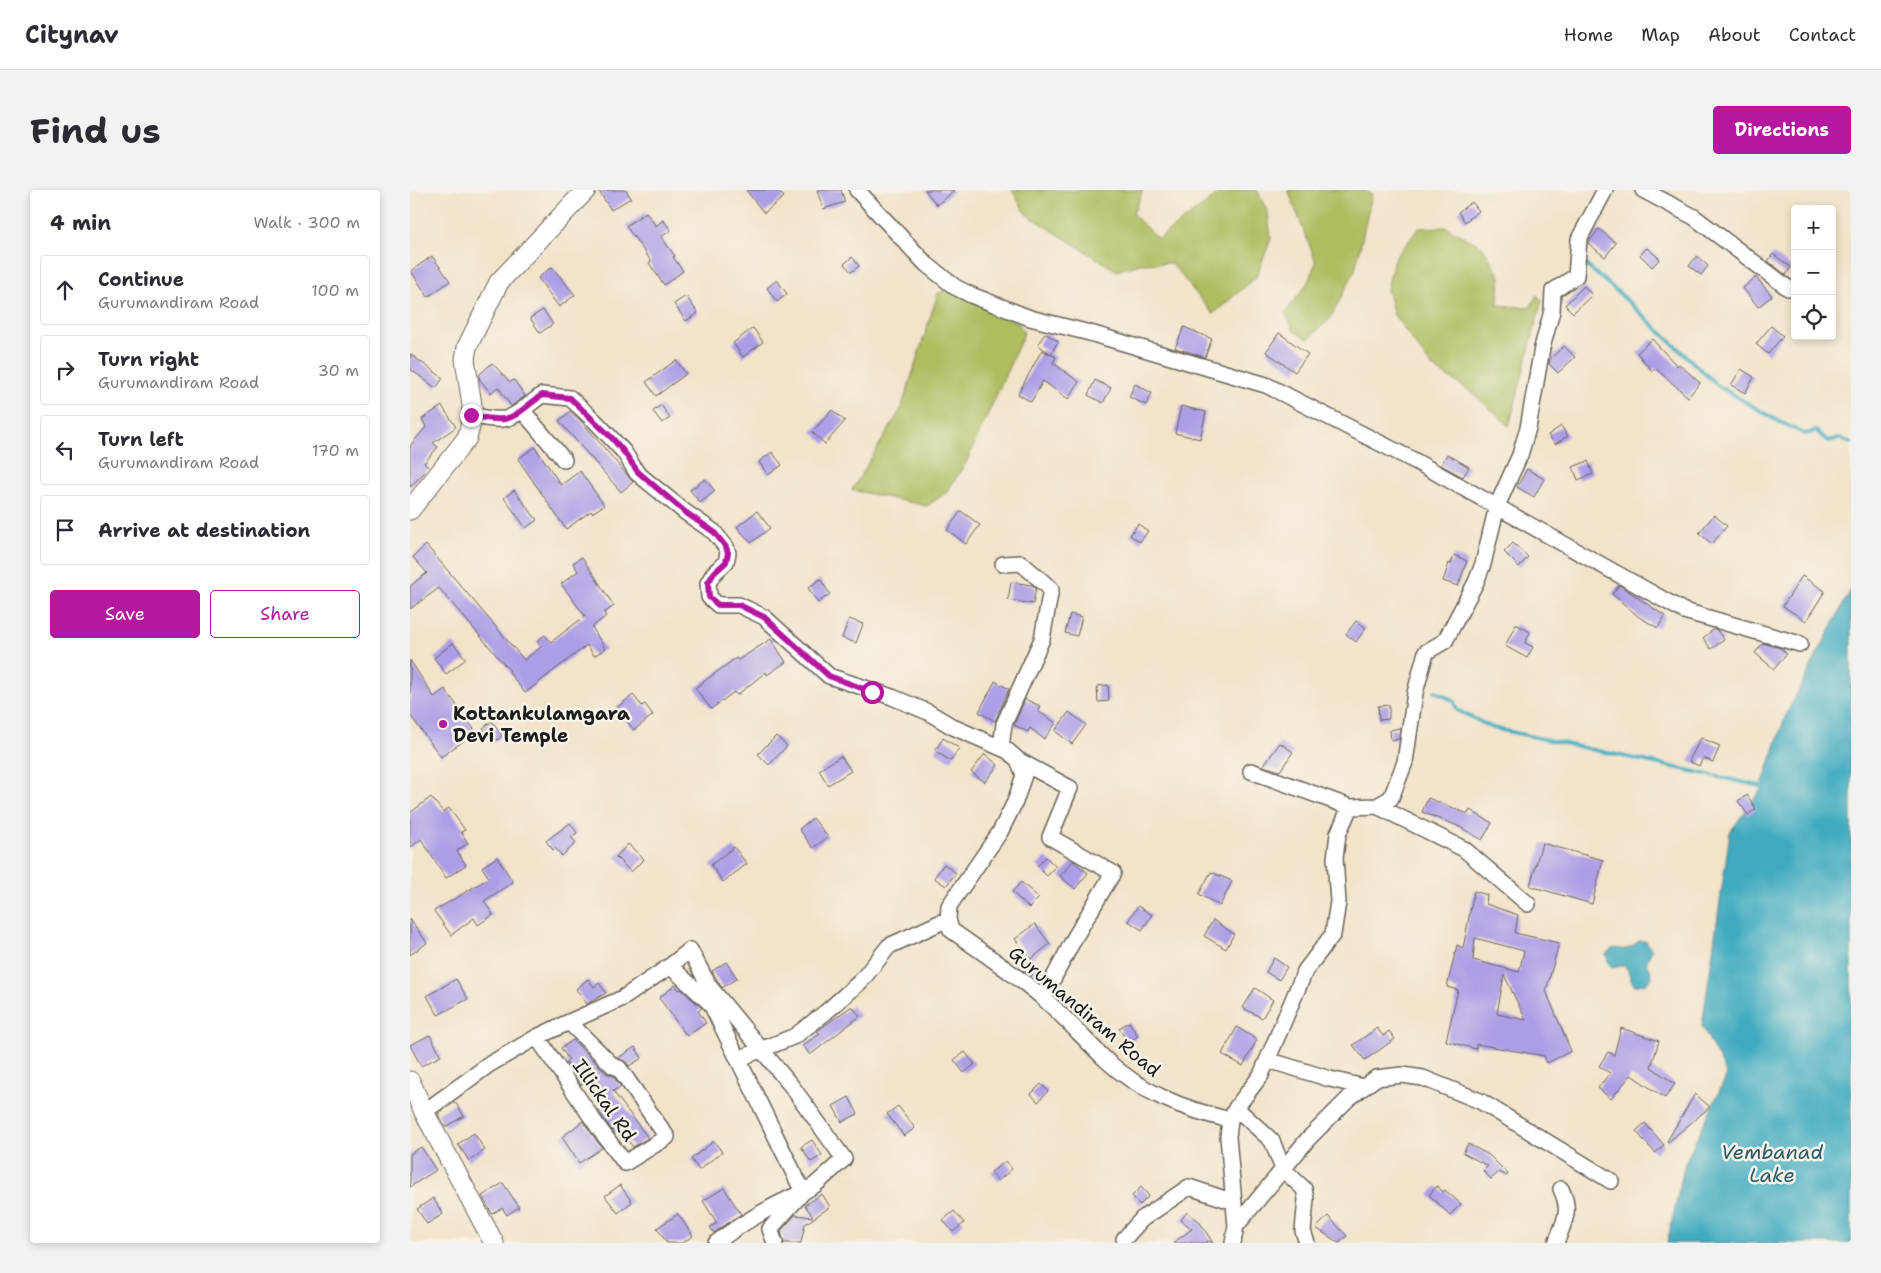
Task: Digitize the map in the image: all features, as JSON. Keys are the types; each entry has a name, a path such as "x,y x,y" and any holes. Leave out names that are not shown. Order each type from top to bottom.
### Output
{"main road":[{"path":"410,510 461,448 470,431 472,405 465,359 467,347 499,282 530,247 586,190"},
{"path":"410,1081 424,1112 494,1243"}],"street":[{"path":"857,190 926,264 970,296 1030,318 1090,332 1266,384 1415,461 1684,611 1800,644"},
{"path":"1251,771 1350,807 1376,806 1391,798 1405,762 1415,693 1426,652 1445,642 1476,582 1483,564 1497,506 1520,455 1528,428 1542,348 1552,311 1553,291 1576,276 1579,238 1605,190"},
{"path":"1643,190 1694,217 1788,288"},
{"path":"471,415 502,421 512,418 542,395 570,398 612,438 638,472 685,512 714,532 726,547 728,553 726,562 714,573 708,583 709,597 718,605 739,605 764,617 829,676 892,697 928,712 962,731 1008,750 1018,760 1070,788 1050,837 1113,873 1075,937 1043,998"},
{"path":"522,410 564,460"},
{"path":"1001,747 1004,724 1042,639 1051,589 1020,563 1003,564"},
{"path":"738,1059 794,1036 826,1012 861,981 888,946 948,919 949,906 1000,832 1015,802 1024,775 1018,760"},
{"path":"1376,806 1464,849 1528,904"},
{"path":"1233,1243 1236,1226 1228,1137 1233,1114 1261,1075 1301,978 1333,934 1338,902 1334,858 1338,834 1350,807"},
{"name":"Gurumandiram Road","path":"948,919 951,930 1043,998 1106,1060 1143,1089 1166,1100 1207,1115 1233,1114"},
{"path":"424,1112 490,1064 537,1037 623,998 690,950 709,986 793,1088 844,1159 816,1185 766,1209 732,1230 716,1243"},
{"path":"670,966 711,1004 803,1192"},
{"name":"Illickal Rd","path":"537,1037 598,1127 625,1163 667,1136 619,1068 612,1066 569,1022"},
{"path":"1268,1060 1330,1080 1364,1088"},
{"path":"1236,1226 1315,1132 1349,1098 1376,1078 1402,1075 1423,1078 1480,1101 1611,1181"},
{"path":"1233,1114 1272,1141 1283,1169 1304,1189 1306,1199 1303,1231 1307,1243"},
{"path":"1207,1115 1228,1137"},
{"path":"1124,1239 1142,1219 1189,1187 1234,1202"},
{"path":"1556,1243 1566,1213 1567,1202 1561,1189"},
{"path":"775,1243 770,1229 803,1192"}],"green space":[{"path":"1012,190 1143,190 1133,214 1158,239 1224,190 1257,190 1268,213 1271,239 1256,277 1213,314 1171,263 1140,264 1117,271 1026,214"},
{"path":"1288,190 1364,190 1372,194 1355,270 1330,319 1308,339 1294,331 1285,313 1307,284 1316,262"},
{"path":"1446,227 1483,247 1500,277 1498,305 1530,308 1537,295 1542,300 1509,426 1473,393 1432,367 1394,315 1387,289 1394,259 1419,228"},
{"path":"951,288 1019,324 1024,333 967,461 947,492 927,506 852,490 901,409 938,293"}],"water":[{"name":"Vembanad Lake","path":"1851,589 1851,1243 1667,1243 1685,1163 1727,1075 1702,1026 1730,832 1760,791 1785,717"},
{"path":"1639,941 1646,941 1652,950 1646,963 1652,977 1644,984 1634,985 1624,965 1612,968 1606,954 1615,948 1629,948"}],"building":[{"path":"598,190 626,190 631,198 611,210"},
{"path":"746,190 778,190 784,197 764,213"},
{"path":"817,190 841,190 845,202 823,209"},
{"path":"925,190 955,190 937,205"},
{"path":"1472,202 1479,211 1465,222 1458,212"},
{"path":"646,212 656,226 663,220 671,230 661,237 683,271 664,285 649,263 651,261 626,226"},
{"path":"1599,229 1616,243 1605,257 1588,243"},
{"path":"1647,248 1660,259 1652,267 1640,255"},
{"path":"1773,254 1791,267 1786,275 1768,261"},
{"path":"432,256 450,281 428,297 411,271"},
{"path":"1697,256 1708,266 1701,275 1689,266"},
{"path":"852,257 859,266 851,272 844,264"},
{"path":"552,267 575,295 559,307 538,278"},
{"path":"1756,277 1772,296 1758,307 1743,288"},
{"path":"777,280 787,294 777,302 767,288"},
{"path":"1584,286 1592,295 1573,313 1565,305"},
{"path":"686,296 698,313 686,321 674,304"},
{"path":"543,310 553,324 540,333 530,318"},
{"path":"1771,326 1783,336 1768,354 1756,344"},
{"path":"1184,327 1212,339 1205,357 1175,348"},
{"path":"753,328 763,342 743,357 733,343"},
{"path":"1045,333 1058,341 1051,354 1038,345"},
{"path":"1279,333 1308,354 1295,372 1266,352"},
{"path":"1652,339 1677,366 1679,364 1700,383 1688,397 1655,368 1652,371 1637,353"},
{"path":"1564,346 1575,357 1558,373 1549,364 1550,359"},
{"path":"1042,350 1056,357 1053,363 1079,382 1068,399 1043,381 1031,402 1018,394"},
{"path":"410,354 443,378 436,388 410,369"},
{"path":"676,360 686,374 656,396 646,382"},
{"path":"492,363 510,382 514,380 525,396 511,406 498,387 491,393 480,380 479,375"},
{"path":"1741,369 1754,377 1745,393 1731,385"},
{"path":"1095,380 1111,388 1103,403 1088,395"},
{"path":"1135,384 1152,393 1146,405 1129,397"},
{"path":"661,405 670,418 662,423 653,411"},
{"path":"442,406 456,427 433,443 438,447 424,463 429,468 410,487 410,446 426,427 422,419"},
{"path":"1181,406 1206,412 1200,439 1175,433"},
{"path":"832,410 845,421 825,444 812,432"},
{"path":"570,411 583,423 633,482 621,492 559,421"},
{"path":"1561,426 1568,436 1555,444 1548,435"},
{"path":"535,447 561,485 580,471 604,505 592,513 591,511 566,529 518,459"},
{"path":"772,452 782,465 768,475 759,462"},
{"path":"1447,454 1469,467 1463,477 1441,465"},
{"path":"1588,461 1593,474 1578,480 1573,467"},
{"path":"1527,469 1544,479 1534,497 1517,487"},
{"path":"705,479 715,491 700,503 690,490"},
{"path":"514,490 537,520 526,528 504,498"},
{"path":"757,511 770,528 751,543 737,527"},
{"path":"961,511 980,525 966,544 947,530"},
{"path":"1714,515 1727,526 1712,544 1699,533"},
{"path":"1138,524 1148,531 1140,542 1130,535"},
{"path":"1513,543 1528,557 1519,567 1504,552"},
{"path":"426,545 524,660 541,647 537,641 545,635 551,642 585,616 561,584 578,571 573,563 582,557 614,606 604,613 606,616 592,627 605,649 594,656 587,645 525,693 510,671 439,588 410,609 410,586 427,573 413,557"},
{"path":"1454,555 1467,561 1458,586 1443,581"},
{"path":"1802,576 1825,591 1806,621 1783,606"},
{"path":"820,579 830,594 818,603 808,588"},
{"path":"1011,582 1032,585 1036,588 1033,604 1008,600"},
{"path":"1619,585 1665,616 1658,628 1639,617 1612,594"},
{"path":"1070,614 1082,617 1077,636 1065,633"},
{"path":"849,619 863,624 856,643 842,638"},
{"path":"1356,621 1366,628 1356,642 1346,634"},
{"path":"1516,624 1530,632 1525,643 1533,647 1527,658 1505,646"},
{"path":"1714,629 1717,630 1724,640 1711,649 1703,638"},
{"path":"771,639 786,662 767,675 766,672 737,695 734,692 711,709 695,688 736,658 738,660"},
{"path":"453,643 466,659 446,674 434,658"},
{"path":"1763,643 1780,648 1787,654 1774,669 1755,653"},
{"name":"Kottankulamgara Devi Temple","path":"410,660 434,697 445,689 476,732 441,757 410,715"},
{"path":"995,681 1009,689 995,721 979,712"},
{"path":"1108,685 1109,701 1098,702 1097,686"},
{"path":"633,695 642,706 645,704 653,715 634,730 616,708"},
{"path":"1025,699 1040,706 1038,711 1056,723 1044,739 1030,728 1028,732 1014,725"},
{"path":"1389,705 1389,719 1379,720 1378,706"},
{"path":"1069,712 1086,725 1072,744 1055,731"},
{"path":"492,721 502,736 493,743 483,728"},
{"path":"1400,728 1399,739 1391,740 1390,730"},
{"path":"776,736 787,746 769,765 758,754"},
{"path":"943,738 959,748 951,761 935,751"},
{"path":"1701,738 1720,746 1713,762 1703,758 1699,766 1689,761"},
{"path":"1280,743 1293,752 1280,771 1263,766"},
{"path":"985,754 998,765 985,782 971,772"},
{"path":"841,756 851,771 828,785 819,770"},
{"path":"1747,795 1756,809 1748,815 1738,801"},
{"path":"431,797 443,812 449,808 465,830 461,832 468,843 457,851 466,865 446,878 421,839 410,848 410,813"},
{"path":"1428,798 1468,814 1470,810 1492,823 1482,840 1458,826 1422,812"},
{"path":"813,818 828,837 813,848 799,829"},
{"path":"570,823 577,833 571,837 576,843 562,856 555,848 553,850 546,841"},
{"path":"1542,843 1603,860 1592,904 1530,886"},
{"path":"628,844 644,859 631,872 616,857"},
{"path":"734,847 747,864 723,882 711,865"},
{"path":"497,857 513,882 484,901 493,915 478,925 474,918 451,935 434,911 489,878 482,867"},
{"path":"1046,857 1056,867 1047,876 1037,866"},
{"path":"1073,861 1088,873 1075,889 1060,876"},
{"path":"944,864 956,873 946,886 934,878"},
{"path":"1211,872 1232,881 1220,906 1199,894"},
{"path":"1021,882 1039,898 1029,908 1012,892"},
{"path":"1474,891 1487,895 1486,904 1518,915 1515,933 1559,943 1546,991 1571,1051 1547,1063 1544,1056 1476,1044 1476,1049 1446,1041 1458,990 1447,987 1457,945 1463,948","holes":["1475,938 1524,951 1519,972 1473,960","1504,975 1526,1020 1497,1014"]},
{"path":"1138,906 1152,915 1142,930 1128,921"},
{"path":"410,919 427,943 410,955"},
{"path":"1213,920 1234,934 1226,949 1204,936"},
{"path":"1035,924 1050,944 1031,959 1015,939"},
{"path":"1274,958 1287,967 1279,980 1266,972"},
{"path":"1032,961 1039,970 1031,976 1022,969"},
{"path":"726,962 737,978 722,988 712,971"},
{"path":"456,979 468,999 438,1015 427,996"},
{"path":"588,979 594,987 599,983 606,993 587,1004 576,989"},
{"path":"675,985 702,1008 698,1011 706,1023 687,1036 659,998"},
{"path":"1255,988 1273,1000 1262,1018 1243,1008"},
{"path":"852,1006 860,1016 810,1055 803,1045 820,1034 817,1031"},
{"path":"1129,1022 1138,1036 1128,1043 1119,1028"},
{"path":"1237,1027 1257,1040 1243,1066 1222,1054"},
{"path":"1377,1028 1383,1036 1389,1031 1395,1039 1365,1060 1353,1045"},
{"path":"1621,1028 1659,1041 1651,1067 1675,1084 1665,1098 1631,1075 1611,1099 1598,1088 1610,1073 1599,1066 1608,1052 1614,1055"},
{"path":"430,1035 441,1056 421,1066 410,1045"},
{"path":"573,1040 606,1073 613,1076 621,1087 613,1091 648,1138 633,1147 619,1129 614,1133 599,1112 610,1103 593,1076 581,1085 566,1062 569,1060 561,1048"},
{"path":"635,1047 642,1058 629,1066 618,1058"},
{"path":"965,1052 975,1064 964,1073 954,1060"},
{"path":"1041,1084 1048,1091 1038,1102 1031,1094"},
{"path":"1695,1094 1710,1107 1668,1142 1667,1141"},
{"path":"849,1097 858,1114 842,1122 833,1106"},
{"path":"455,1102 464,1116 445,1127 438,1114"},
{"path":"898,1106 915,1128 904,1136 887,1114"},
{"path":"583,1121 602,1148 579,1163 562,1137"},
{"path":"1645,1123 1664,1145 1655,1153 1636,1131"},
{"path":"474,1133 485,1150 469,1161 458,1144"},
{"path":"812,1140 822,1155 811,1162 801,1147"},
{"path":"714,1141 722,1152 699,1170 691,1159"},
{"path":"1468,1144 1489,1155 1508,1174 1507,1176 1499,1172 1491,1179 1483,1171 1488,1166 1463,1153"},
{"path":"421,1147 436,1170 410,1187 410,1154"},
{"path":"1006,1161 1012,1169 998,1181 991,1172"},
{"path":"503,1183 519,1207 507,1215 502,1208 492,1214 482,1196"},
{"path":"620,1185 632,1202 618,1213 605,1196"},
{"path":"1437,1186 1443,1192 1445,1190 1461,1204 1450,1215 1429,1195"},
{"path":"1141,1187 1149,1196 1140,1205 1132,1196"},
{"path":"724,1188 741,1214 714,1233 710,1227 717,1223 703,1201"},
{"path":"822,1194 830,1207 805,1224 801,1243 784,1243 781,1231 795,1215 813,1217 805,1205"},
{"path":"433,1198 443,1214 427,1224 417,1209"},
{"path":"954,1211 964,1223 953,1232 943,1220"},
{"path":"1187,1212 1199,1221 1213,1243 1208,1241 1205,1243 1173,1243 1192,1229 1181,1220"},
{"path":"678,1214 693,1236 682,1243 667,1243 657,1228"},
{"path":"1328,1216 1347,1236 1339,1243 1316,1228"}],"waterway":[{"path":"1582,262 1618,292 1717,385 1776,420 1805,434 1816,431 1828,441 1839,438 1851,443"},
{"path":"1435,691 1454,701 1457,710 1493,728 1765,787"}],"place":[{"name":"Kottankulamgara Devi Temple","path":"443,724"}],"route":[{"path":"471,415 502,421 512,418 542,395 570,398 612,438 638,472 653,487 714,532 726,547 728,553 726,562 714,573 708,583 709,597 718,605 739,605 764,617 829,676 872,692"}]}
